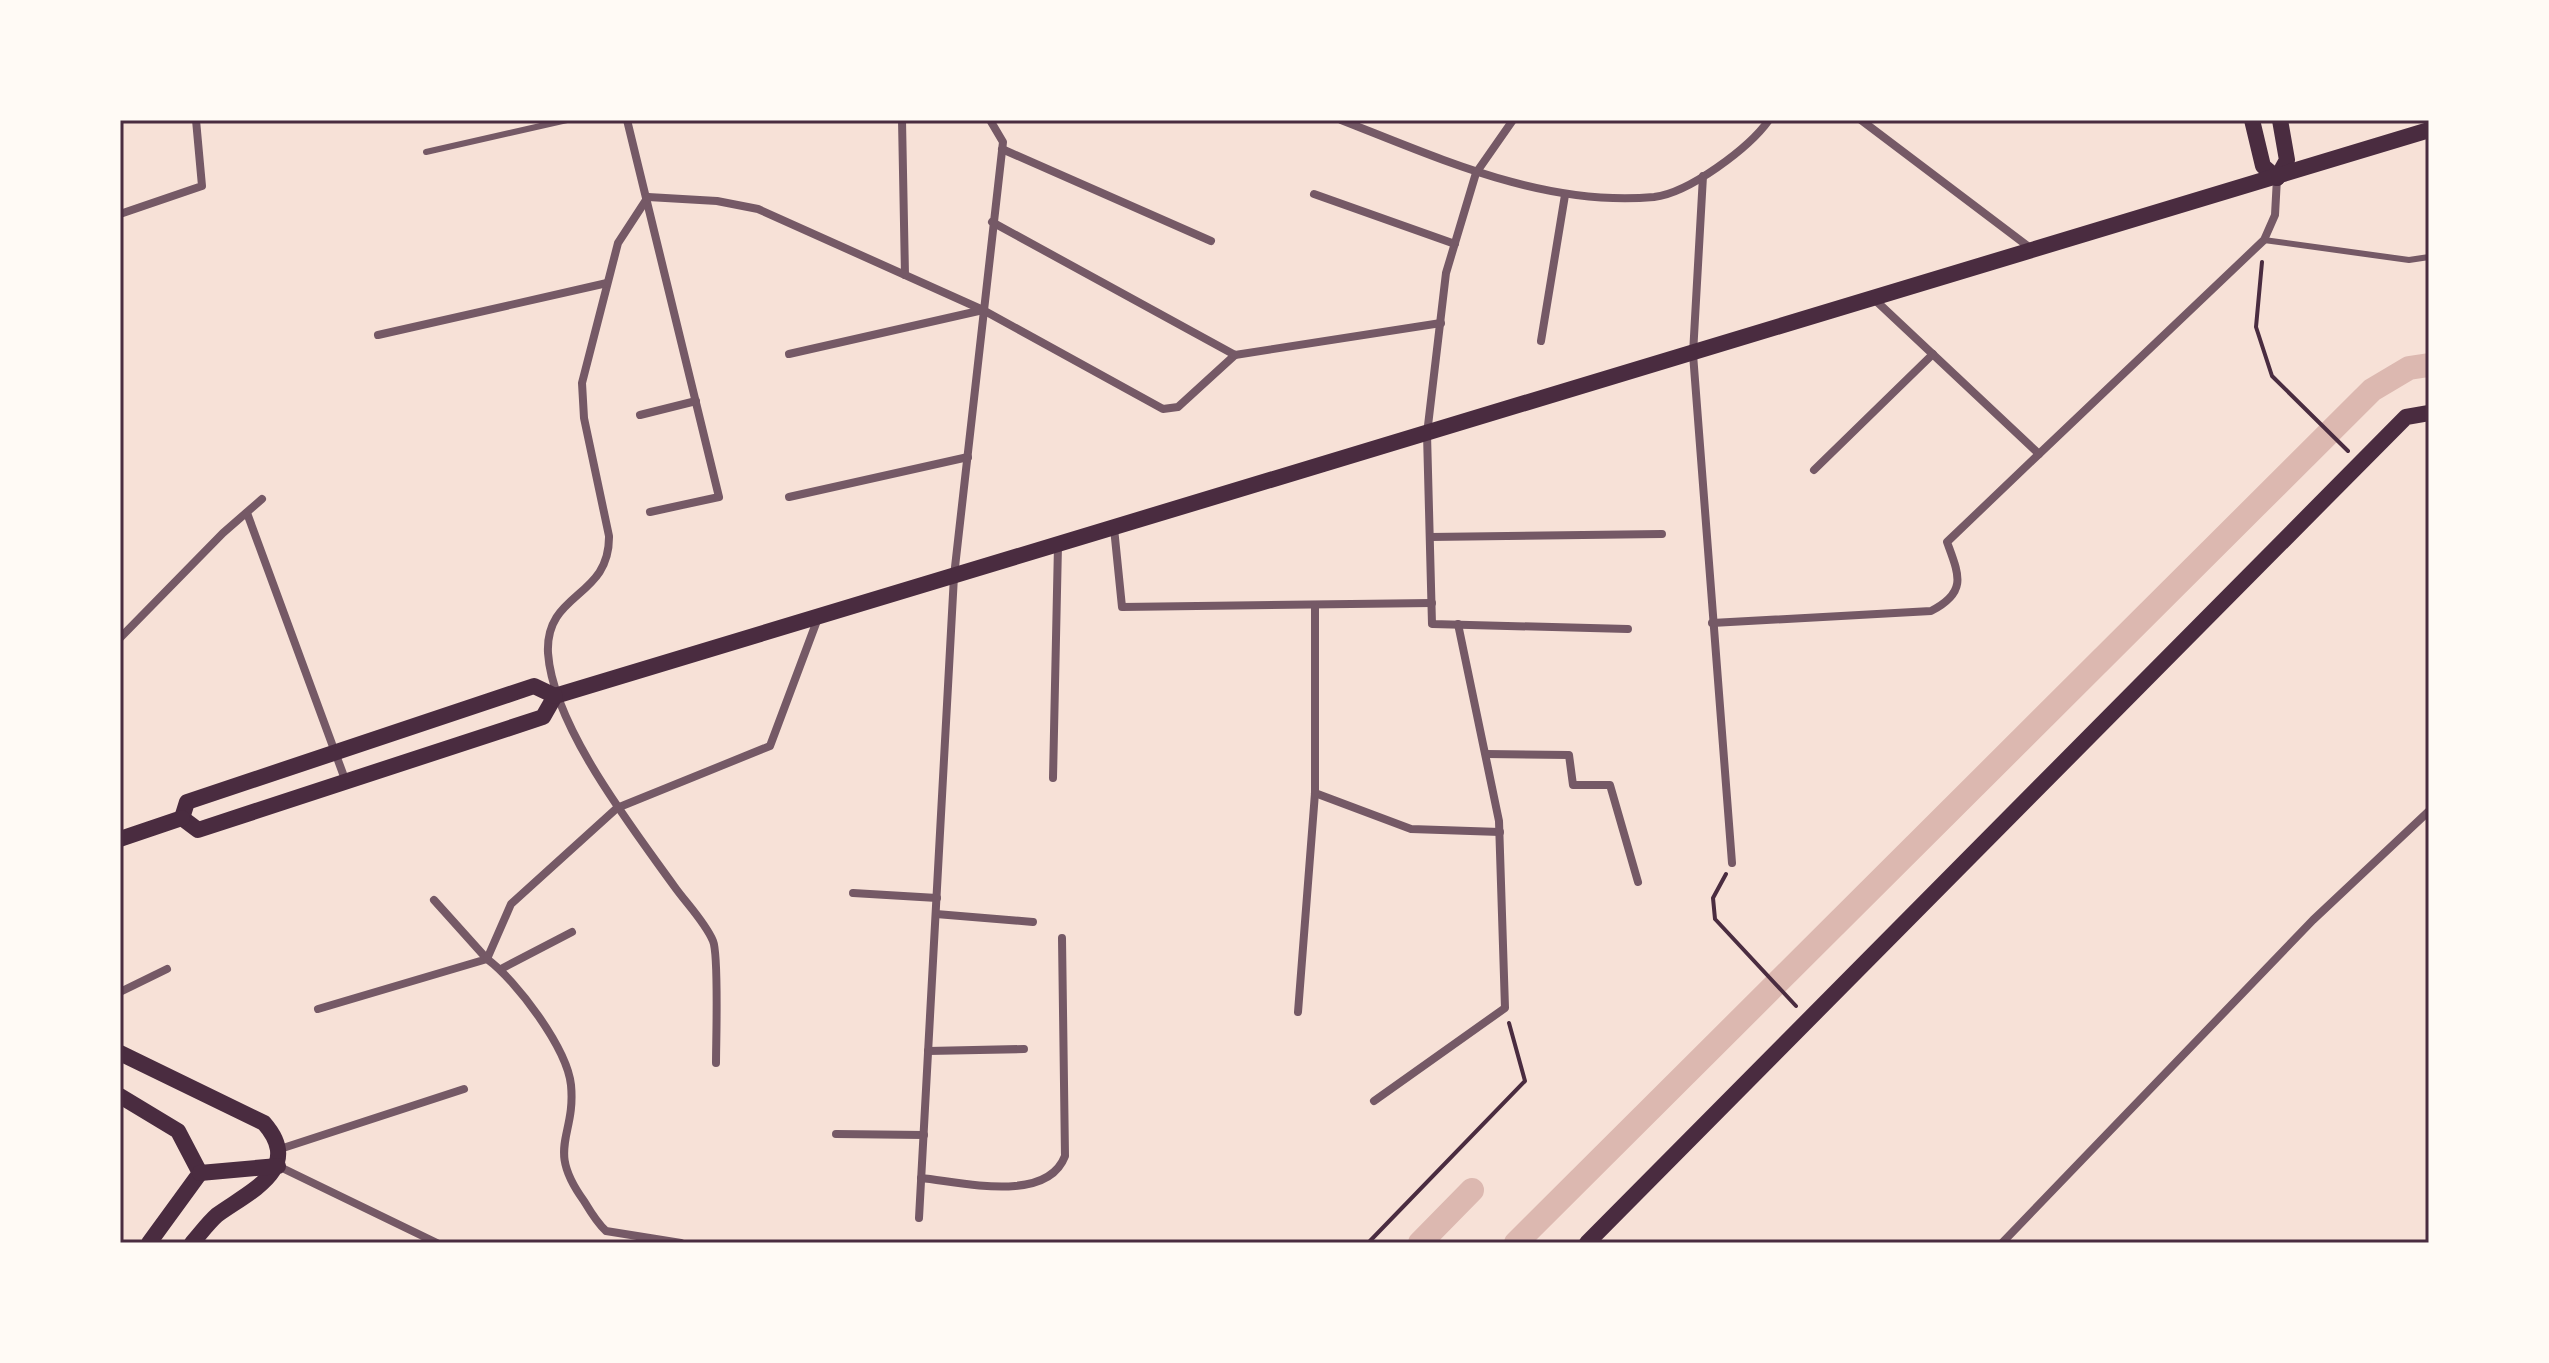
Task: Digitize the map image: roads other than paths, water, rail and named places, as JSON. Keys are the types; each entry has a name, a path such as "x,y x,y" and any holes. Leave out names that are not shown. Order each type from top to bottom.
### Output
{"main road":[{"path":"2252,120 2263,166 2277,178"},
{"path":"2277,178 2287,160 2280,120"},
{"path":"182,818 187,802 534,686 555,696 2429,130"},
{"path":"1592,1241 2406,417 2429,413"},
{"path":"182,818 198,830 347,782 543,717 555,696"},
{"path":"120,839 182,818"},
{"path":"120,1053 264,1123 275,1136 279,1157 254,1190 214,1217 192,1243"},
{"path":"120,1096 178,1131 200,1173"},
{"path":"149,1243 200,1173 279,1157"}],"street":[{"path":"120,214 202,186 196,120"},
{"path":"627,120 719,497 650,512"},
{"path":"902,120 905,275"},
{"path":"919,1218 954,576 1003,142 990,120"},
{"path":"1341,120 1476,173 1565,195 1657,197 1717,170 1769,120"},
{"path":"1513,120 1476,173 1446,273 1427,434 1432,624 1628,629"},
{"path":"1861,120 2034,251"},
{"path":"1002,149 1211,241"},
{"path":"1703,176 1693,354 1732,863"},
{"path":"1712,623 1931,611 1942,605 1957,588 1959,576 1947,542 2264,240 2275,215 2277,178"},
{"path":"1314,194 1455,244"},
{"path":"1541,341 1565,195"},
{"path":"648,197 717,201 758,209 983,310 1163,409 1178,407 1235,355 1441,323"},
{"path":"648,197 618,243 582,383 584,418 609,536 609,556 597,578 557,611 548,644 555,696 617,808 714,942 716,1063"},
{"path":"992,222 1235,355"},
{"path":"378,335 607,283"},
{"path":"1874,299 2039,454"},
{"path":"789,354 983,310"},
{"path":"1814,470 1933,354"},
{"path":"640,415 696,401"},
{"path":"789,497 968,457"},
{"path":"120,638 262,499"},
{"path":"247,513 347,782"},
{"path":"1114,528 1122,607 1432,603"},
{"path":"1430,537 1662,534"},
{"path":"1053,778 1058,545"},
{"path":"1298,1012 1315,793 1315,605"},
{"path":"318,1009 487,959 511,904 617,808 770,746 818,617"},
{"path":"1374,1101 1505,1008 1500,832 1458,624"},
{"path":"1486,754 1569,755 1573,785 1610,785 1638,882"},
{"path":"1315,793 1411,829 1500,832"},
{"path":"2002,1243 2313,920 2429,811"},
{"path":"853,893 937,898"},
{"path":"434,900 487,959 501,969 550,1034 570,1080 563,1156 568,1179 606,1231 681,1243"},
{"path":"936,914 1033,922"},
{"path":"501,969 572,932"},
{"path":"921,1178 1007,1187 1046,1179 1060,1169 1065,1156 1062,938"},
{"path":"120,992 167,969"},
{"path":"928,1051 1024,1049"},
{"path":"279,1157 464,1089"},
{"path":"836,1134 924,1135"},
{"path":"279,1157 437,1243"}],"lane":[{"path":"426,152 567,120"},
{"path":"2264,240 2409,260 2429,257"}],"waterway":[{"path":"1516,1243 2372,390 2409,368 2429,365"},
{"path":"1420,1243 1472,1190"}]}
